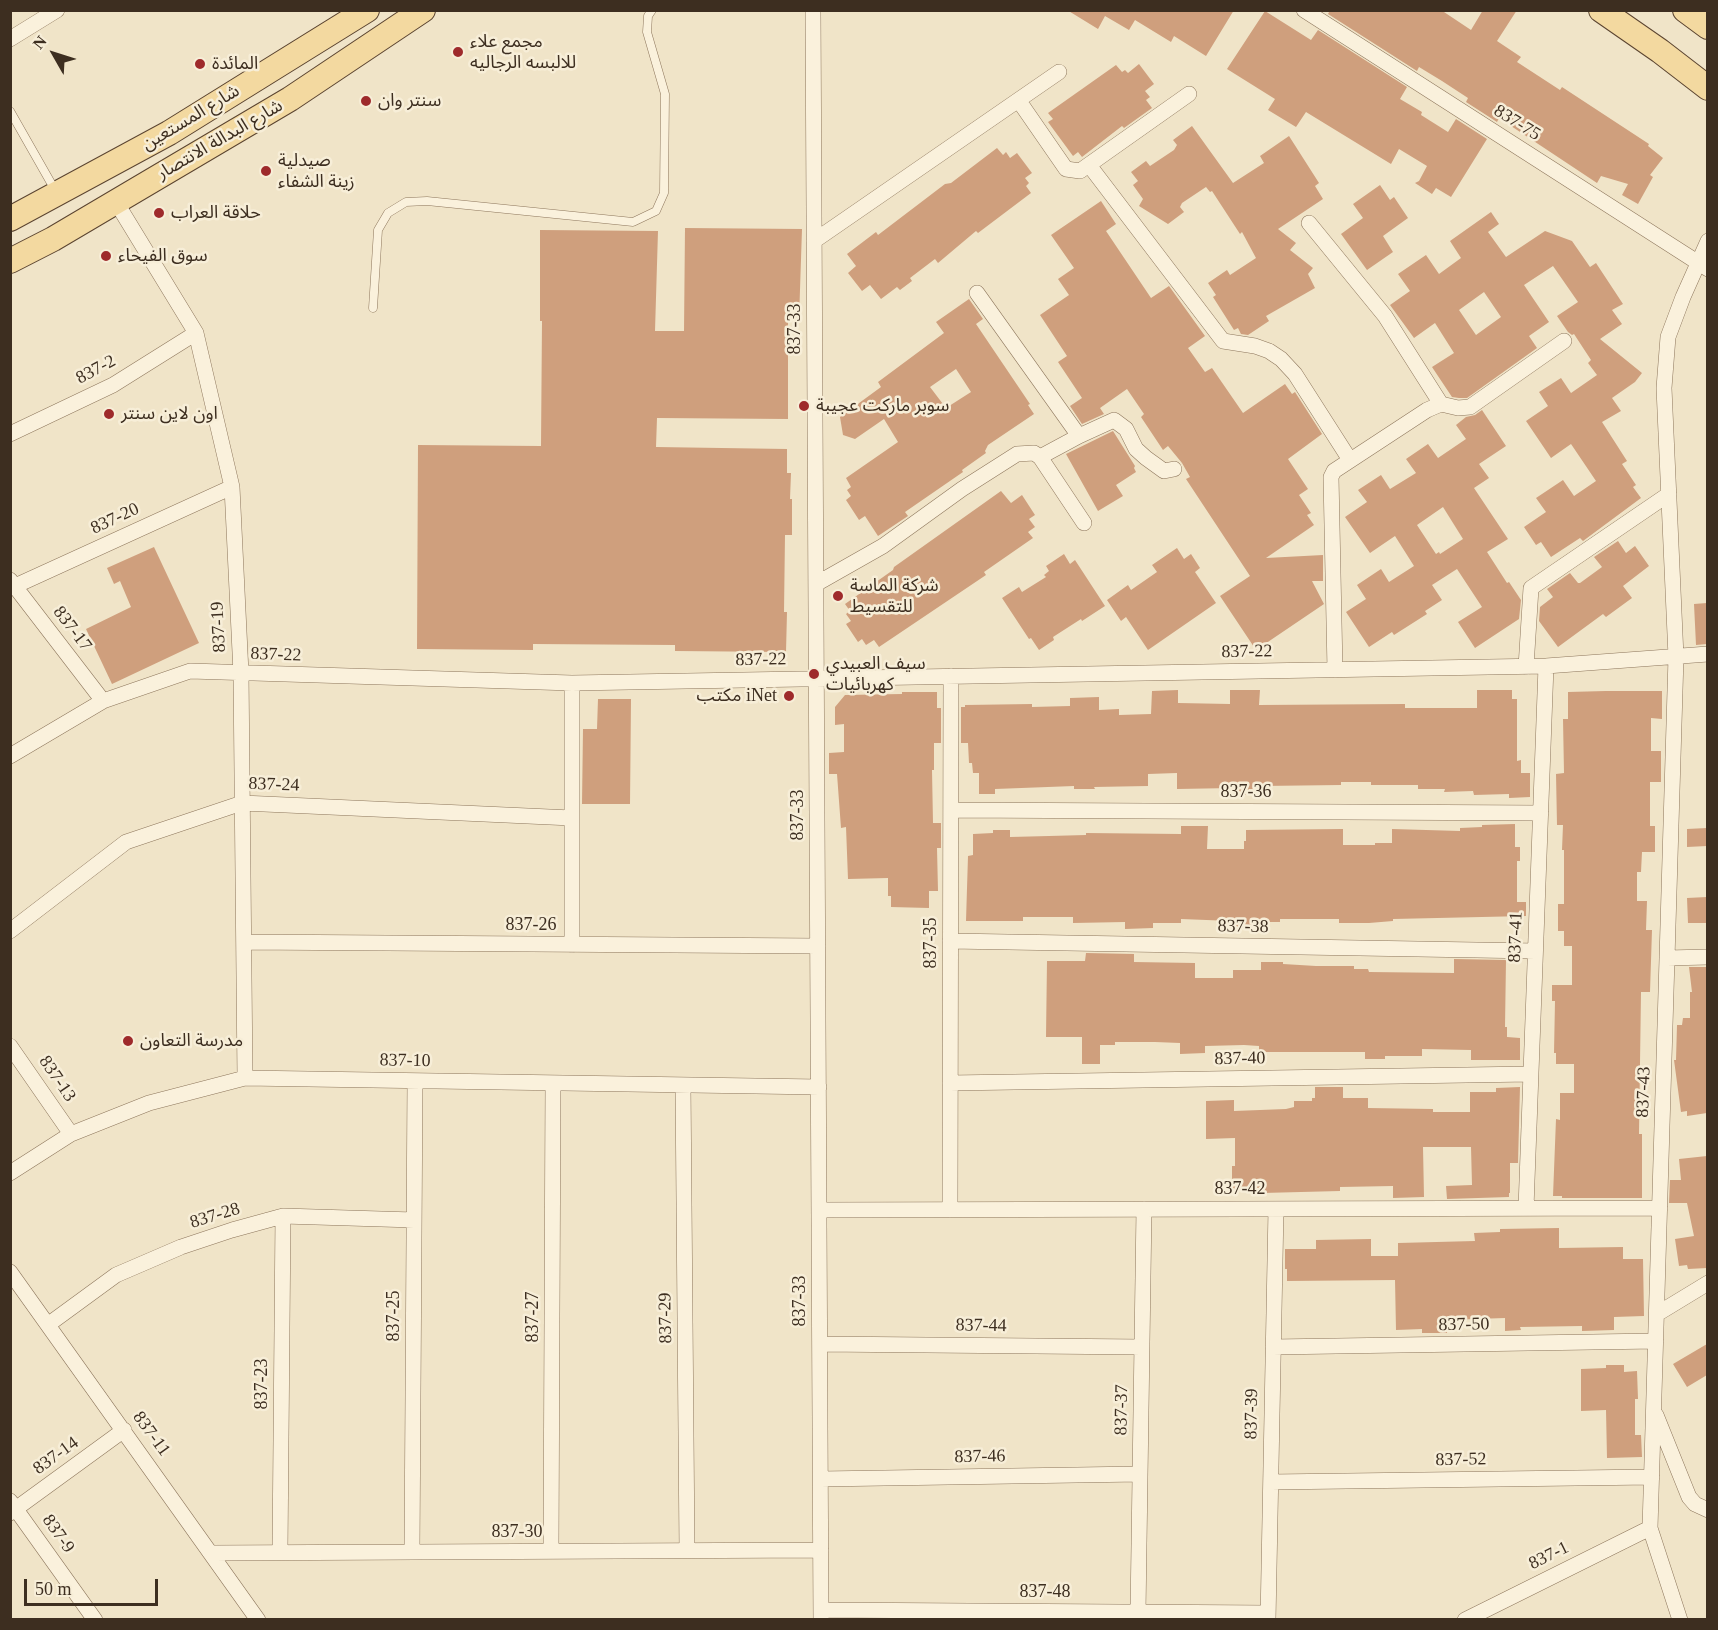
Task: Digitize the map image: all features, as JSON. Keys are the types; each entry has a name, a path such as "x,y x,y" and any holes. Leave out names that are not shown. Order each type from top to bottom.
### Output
{"main road":[{"name":"شارع المستعين","path":"10,219 168,133 367,10"},
{"name":"شارع البدالة الانتصار","path":"10,261 53,239 290,99 423,10"},
{"path":"1601,10 1660,51 1707,88"},
{"path":"1685,10 1707,27"}],"street":[{"path":"10,39 36,16 57,10"},
{"name":"837-33","path":"813,10 821,1615"},
{"name":"837-75","path":"1304,10 1703,265"},
{"path":"814,242 1059,72"},
{"path":"1019,100 1066,169 1080,171 1190,94"},
{"path":"1089,165 1223,341 1255,346 1281,359 1295,374 1350,460"},
{"name":"837-19","path":"116,201 196,333 232,487 241,673 245,1078"},
{"path":"1309,223 1385,316 1441,404"},
{"name":"837-43","path":"1650,1528 1676,657 1664,388 1668,337 1683,297 1703,265 1707,241"},
{"path":"977,292 1079,436"},
{"name":"837-2","path":"10,434 113,385 196,333"},
{"path":"1335,670 1331,477 1334,471 1428,410 1441,404 1458,408 1470,407 1564,341"},
{"path":"1040,457 1114,420 1126,429 1136,449 1146,458 1164,471 1174,469"},
{"path":"816,584 883,546 962,489 1017,454 1034,453 1040,457 1084,523"},
{"name":"837-20","path":"13,583 232,487"},
{"path":"1526,667 1531,588 1669,494"},
{"name":"837-17","path":"13,583 103,702"},
{"name":"837-22","path":"10,756 103,702 190,671 572,683 1526,667 1707,654"},
{"name":"837-41","path":"1526,1208 1546,666"},
{"name":"837-35","path":"950,1210 951,676"},
{"path":"572,683 572,945"},
{"name":"837-24","path":"10,931 126,842 242,803 572,818"},
{"name":"837-36","path":"951,810 1541,813"},
{"name":"837-38","path":"950,941 1535,951"},
{"name":"837-26","path":"244,942 818,946"},
{"path":"1667,958 1707,957"},
{"name":"837-13","path":"10,1046 71,1134"},
{"name":"837-40","path":"950,1083 1531,1074"},
{"name":"837-10","path":"10,1173 71,1134 149,1103 245,1078 819,1087"},
{"name":"837-25","path":"412,1552 415,1081"},
{"name":"837-27","path":"551,1551 553,1083"},
{"name":"837-29","path":"683,1085 687,1550"},
{"name":"837-42","path":"819,1210 1660,1208"},
{"name":"837-37","path":"1138,1612 1144,1209"},
{"name":"837-39","path":"1268,1616 1276,1209"},
{"name":"837-28","path":"49,1324 116,1275 181,1247 283,1216 414,1220"},
{"name":"837-23","path":"280,1552 283,1216"},
{"name":"837-11","path":"10,1272 258,1620"},
{"path":"1657,1314 1707,1283"},
{"name":"837-50","path":"1273,1347 1656,1341"},
{"name":"837-44","path":"820,1344 1142,1347"},
{"path":"1654,1409 1689,1497 1695,1504 1707,1510"},
{"name":"837-14","path":"12,1508 124,1430"},
{"name":"837-46","path":"821,1479 1140,1474"},
{"name":"837-52","path":"1271,1482 1652,1478"},
{"name":"837-9","path":"12,1508 95,1620"},
{"path":"1650,1528 1680,1620"},
{"name":"837-1","path":"1465,1620 1650,1528"},
{"name":"837-30","path":"212,1553 821,1550"},
{"name":"837-48","path":"821,1615 1138,1612 1268,1616"}],"lane":[{"path":"373,308 378,230 388,213 406,202 427,201 633,222 656,211 664,193 665,94 647,32 648,16 652,10"},
{"path":"10,111 57,194"}],"building":[{"path":"1067,10 1234,10 1206,56 1174,36 1171,42 1135,20 1129,30 1105,16 1098,29"},
{"path":"1330,10 1441,10 1471,30 1483,10 1517,10 1497,41 1521,57 1517,62 1560,90 1562,87 1649,144 1648,146 1663,158 1650,175 1653,177 1638,204 1622,195 1628,184 1601,176 1597,183 1499,118 1497,122 1466,102 1468,98 1442,81 1419,67 1417,71 1328,14"},
{"path":"1265,11 1311,40 1318,30 1407,87 1400,99 1448,132 1456,119 1487,139 1451,197 1436,188 1432,194 1415,183 1419,181 1427,166 1399,149 1391,164 1306,112 1296,127 1268,110 1275,99 1227,69"},
{"path":"1139,64 1154,84 1145,91 1150,97 1146,100 1152,108 1124,128 1122,126 1082,157 1078,152 1073,156 1048,122 1053,119 1048,113 1116,65 1122,72 1125,70 1128,73"},
{"path":"1192,126 1233,183 1264,163 1260,156 1289,136 1319,183 1315,186 1323,199 1278,229 1296,243 1290,250 1313,268 1308,274 1315,288 1266,316 1269,321 1248,335 1241,334 1238,328 1234,330 1213,297 1216,295 1208,283 1227,270 1230,275 1256,258 1242,232 1240,234 1212,191 1210,192 1206,187 1182,203 1180,207 1184,212 1168,224 1139,206 1143,199 1133,185 1138,181 1131,172 1146,161 1150,166 1174,150 1177,145 1173,140"},
{"path":"997,148 1003,155 1006,152 1010,158 1017,153 1032,173 1025,178 1029,183 1026,186 1031,193 978,233 976,231 938,263 935,259 910,278 912,281 900,290 897,287 881,299 870,285 862,291 848,273 856,266 847,254 876,232 878,235"},
{"path":"1380,185 1390,200 1394,197 1408,218 1383,236 1393,252 1367,270 1341,234 1363,218 1353,204"},
{"path":"1101,201 1116,224 1106,231 1151,298 1169,286 1205,336 1188,348 1205,372 1212,368 1243,413 1285,384 1292,394 1295,392 1322,434 1288,459 1308,489 1299,495 1311,513 1307,515 1314,525 1266,558 1323,555 1323,581 1312,581 1324,604 1256,650 1220,596 1250,576 1186,479 1190,477 1182,463 1168,446 1163,450 1141,417 1144,414 1127,389 1100,408 1104,414 1082,424 1070,406 1082,398 1058,362 1067,356 1040,315 1069,295 1058,279 1074,268 1051,235"},
{"path":"1491,212 1499,224 1488,232 1506,257 1545,231 1572,241 1590,267 1596,263 1623,304 1612,310 1622,324 1600,339 1642,373 1635,382 1612,398 1621,411 1602,422 1627,461 1622,464 1636,485 1633,487 1641,498 1583,541 1580,538 1551,557 1541,542 1536,545 1524,527 1546,512 1536,498 1563,480 1574,496 1596,481 1571,444 1551,458 1526,421 1548,406 1539,392 1561,378 1571,393 1597,375 1588,363 1591,360 1574,334 1568,332 1557,316 1578,302 1553,266 1524,285 1549,322 1529,336 1537,348 1467,398 1452,397 1432,367 1454,353 1435,323 1414,338 1390,305 1410,291 1398,274 1426,255 1439,274 1461,258 1450,241","holes":["1484,292 1501,317 1476,335 1459,310"]},
{"path":"685,228 802,229 799,320 788,320 788,419 657,418 656,447 787,449 787,473 791,473 792,535 785,535 786,652 675,651 675,645 533,644 533,650 417,649 418,445 541,446 540,230 658,231 655,331 684,331"},
{"path":"969,299 983,319 976,324 1030,404 1028,405 1034,414 988,445 986,453 962,470 963,472 905,512 908,516 878,536 865,516 859,520 846,500 851,496 847,490 851,487 846,478 898,442 884,419 855,439 843,435 840,417 881,387 878,382 944,333 936,322","holes":["956,369 971,392 946,408 930,387"]},
{"path":"1482,410 1506,446 1479,464 1489,478 1474,488 1508,539 1487,552 1521,600 1519,619 1475,648 1458,622 1482,607 1457,569 1432,585 1442,600 1425,611 1427,614 1394,635 1392,632 1369,647 1346,612 1366,599 1357,585 1381,569 1389,582 1414,566 1395,536 1370,553 1345,517 1367,502 1358,490 1381,475 1390,489 1416,473 1406,459 1428,444 1438,458 1466,439 1456,425 1466,417","holes":["1443,507 1463,539 1440,554 1439,552 1436,554 1417,525"]},
{"path":"1113,431 1135,466 1136,472 1116,485 1123,496 1098,511 1066,454"},
{"path":"1001,491 1011,503 1022,495 1035,515 1029,519 1035,527 1028,532 1033,538 984,572 986,575 879,647 874,640 866,645 862,639 858,642 846,624 851,621 846,614 850,611 845,604"},
{"path":"1618,541 1626,553 1635,546 1649,566 1623,586 1632,598 1606,617 1603,614 1558,647 1539,621 1540,607 1553,597 1547,589 1570,573 1580,583 1602,567 1594,557"},
{"path":"154,547 199,643 112,684 86,629 131,607 120,581 114,584 107,568"},
{"path":"1177,548 1184,559 1191,554 1200,568 1195,572 1216,603 1148,650 1126,617 1121,621 1107,600 1128,585 1131,590 1157,572 1152,565"},
{"path":"1064,554 1070,564 1075,560 1105,606 1053,637 1054,640 1039,650 1002,598 1019,587 1022,592 1046,577 1044,575 1049,571 1046,566"},
{"path":"1707,603 1707,644 1696,645 1694,604"},
{"path":"1178,690 1178,703 1230,704 1230,690 1260,690 1259,705 1405,704 1405,708 1477,708 1477,690 1512,690 1512,699 1517,699 1517,761 1521,760 1521,773 1530,773 1530,797 1509,798 1509,794 1474,795 1473,791 1444,792 1445,789 1418,789 1418,785 1371,785 1371,782 1341,782 1341,785 1261,786 1261,789 1249,789 1249,795 1233,795 1233,788 1177,789 1177,773 1148,774 1148,786 1094,787 1095,789 1074,789 1074,786 995,789 995,794 979,794 979,773 973,773 972,763 969,763 968,743 961,743 961,707 965,705 1032,704 1032,707 1070,706 1070,698 1099,697 1099,710 1119,709 1119,715 1151,714 1152,691"},
{"path":"1662,691 1662,719 1651,718 1651,751 1661,751 1661,782 1650,782 1650,826 1655,826 1655,852 1642,852 1641,872 1637,872 1637,901 1647,901 1646,930 1652,930 1650,992 1641,992 1639,1134 1642,1134 1642,1198 1562,1198 1562,1196 1553,1196 1556,1119 1560,1120 1560,1093 1574,1093 1574,1064 1556,1064 1556,1053 1554,1053 1555,1001 1552,1001 1552,985 1572,985 1572,946 1564,946 1564,931 1558,931 1558,904 1564,904 1564,850 1562,850 1563,825 1557,825 1556,774 1564,773 1563,719 1568,719 1568,692"},
{"path":"902,692 937,692 937,708 941,708 941,743 934,743 934,770 932,770 933,823 941,823 941,848 937,848 938,891 929,891 929,908 891,907 891,896 888,896 888,878 848,879 846,827 841,828 837,774 829,774 829,753 844,752 844,724 835,725 835,707 845,695 902,694"},
{"path":"598,699 631,699 630,804 582,804 583,729 597,729"},
{"path":"1515,824 1515,847 1520,847 1520,861 1517,861 1517,902 1526,902 1526,916 1393,919 1393,921 1369,923 1339,923 1339,919 1280,919 1280,922 1266,922 1266,927 1232,927 1232,921 1181,919 1181,923 1153,923 1153,928 1125,929 1125,922 1073,923 1073,917 1023,917 1023,921 966,921 968,856 973,855 973,834 993,833 993,830 1010,830 1010,837 1086,835 1086,833 1181,834 1181,826 1208,826 1207,849 1244,849 1246,830 1343,829 1343,845 1375,845 1375,843 1392,843 1392,829 1460,831 1460,828 1482,827 1482,825"},
{"path":"1707,828 1707,846 1687,847 1687,829"},
{"path":"1707,897 1707,923 1688,923 1687,898"},
{"path":"1086,953 1134,954 1134,962 1195,963 1195,978 1233,978 1233,970 1261,970 1261,962 1354,966 1354,969 1368,969 1369,972 1454,973 1454,959 1506,960 1505,1027 1507,1027 1507,1037 1520,1038 1520,1060 1471,1060 1471,1050 1422,1049 1422,1056 1385,1056 1385,1059 1365,1059 1365,1052 1259,1052 1259,1046 1244,1045 1205,1046 1205,1053 1180,1054 1180,1043 1115,1042 1115,1045 1100,1045 1100,1064 1082,1064 1082,1037 1046,1037 1047,961 1085,961"},
{"path":"1689,967 1707,967 1707,1113 1687,1116 1687,1111 1681,1112 1674,1060 1676,1060 1677,1025 1682,1025 1683,1018 1690,1018 1690,992 1692,992"},
{"path":"1315,1087 1343,1087 1343,1098 1368,1098 1368,1108 1470,1112 1470,1092 1496,1092 1496,1088 1520,1087 1518,1163 1510,1163 1509,1197 1447,1199 1446,1186 1472,1185 1471,1147 1423,1147 1424,1197 1393,1198 1393,1186 1340,1187 1340,1191 1262,1193 1260,1193 1260,1188 1232,1189 1235,1138 1206,1139 1206,1101 1234,1100 1234,1111 1286,1109 1294,1107 1294,1101 1312,1101 1312,1098 1315,1098"},
{"path":"1707,1156 1707,1268 1688,1269 1687,1265 1679,1266 1675,1239 1694,1236 1687,1203 1669,1203 1670,1180 1681,1180 1679,1159"},
{"path":"1559,1228 1559,1248 1623,1247 1623,1259 1643,1259 1644,1316 1614,1317 1614,1330 1582,1331 1582,1326 1520,1327 1521,1330 1505,1331 1505,1318 1446,1320 1447,1333 1422,1333 1422,1329 1396,1330 1395,1280 1287,1281 1285,1249 1316,1249 1316,1240 1371,1239 1371,1256 1398,1256 1398,1243 1475,1241 1474,1233 1500,1232 1500,1229"},
{"path":"1707,1344 1707,1375 1687,1387 1673,1364"},
{"path":"1606,1365 1624,1365 1624,1372 1637,1371 1638,1399 1635,1399 1635,1435 1641,1435 1642,1457 1607,1458 1606,1410 1581,1411 1581,1369 1606,1368"}],"place":[{"name":"مجمع علاء للالبسه الرجاليه","path":"458,52"},
{"name":"المائدة","path":"200,64"},
{"name":"سنتر وان","path":"366,101"},
{"name":"صيدلية زينة الشفاء","path":"266,171"},
{"name":"حلاقة العراب","path":"159,213"},
{"name":"سوق الفيحاء","path":"106,256"},
{"name":"سوبر ماركت عجيبة","path":"804,406"},
{"name":"اون لاين سنتر","path":"109,414"},
{"name":"شركة الماسة للتقسيط","path":"838,596"},
{"name":"سيف العبيدي كهربائيات","path":"814,674"},
{"name":"مكتب iNet","path":"789,696"},
{"name":"مدرسة التعاون","path":"128,1041"}]}
